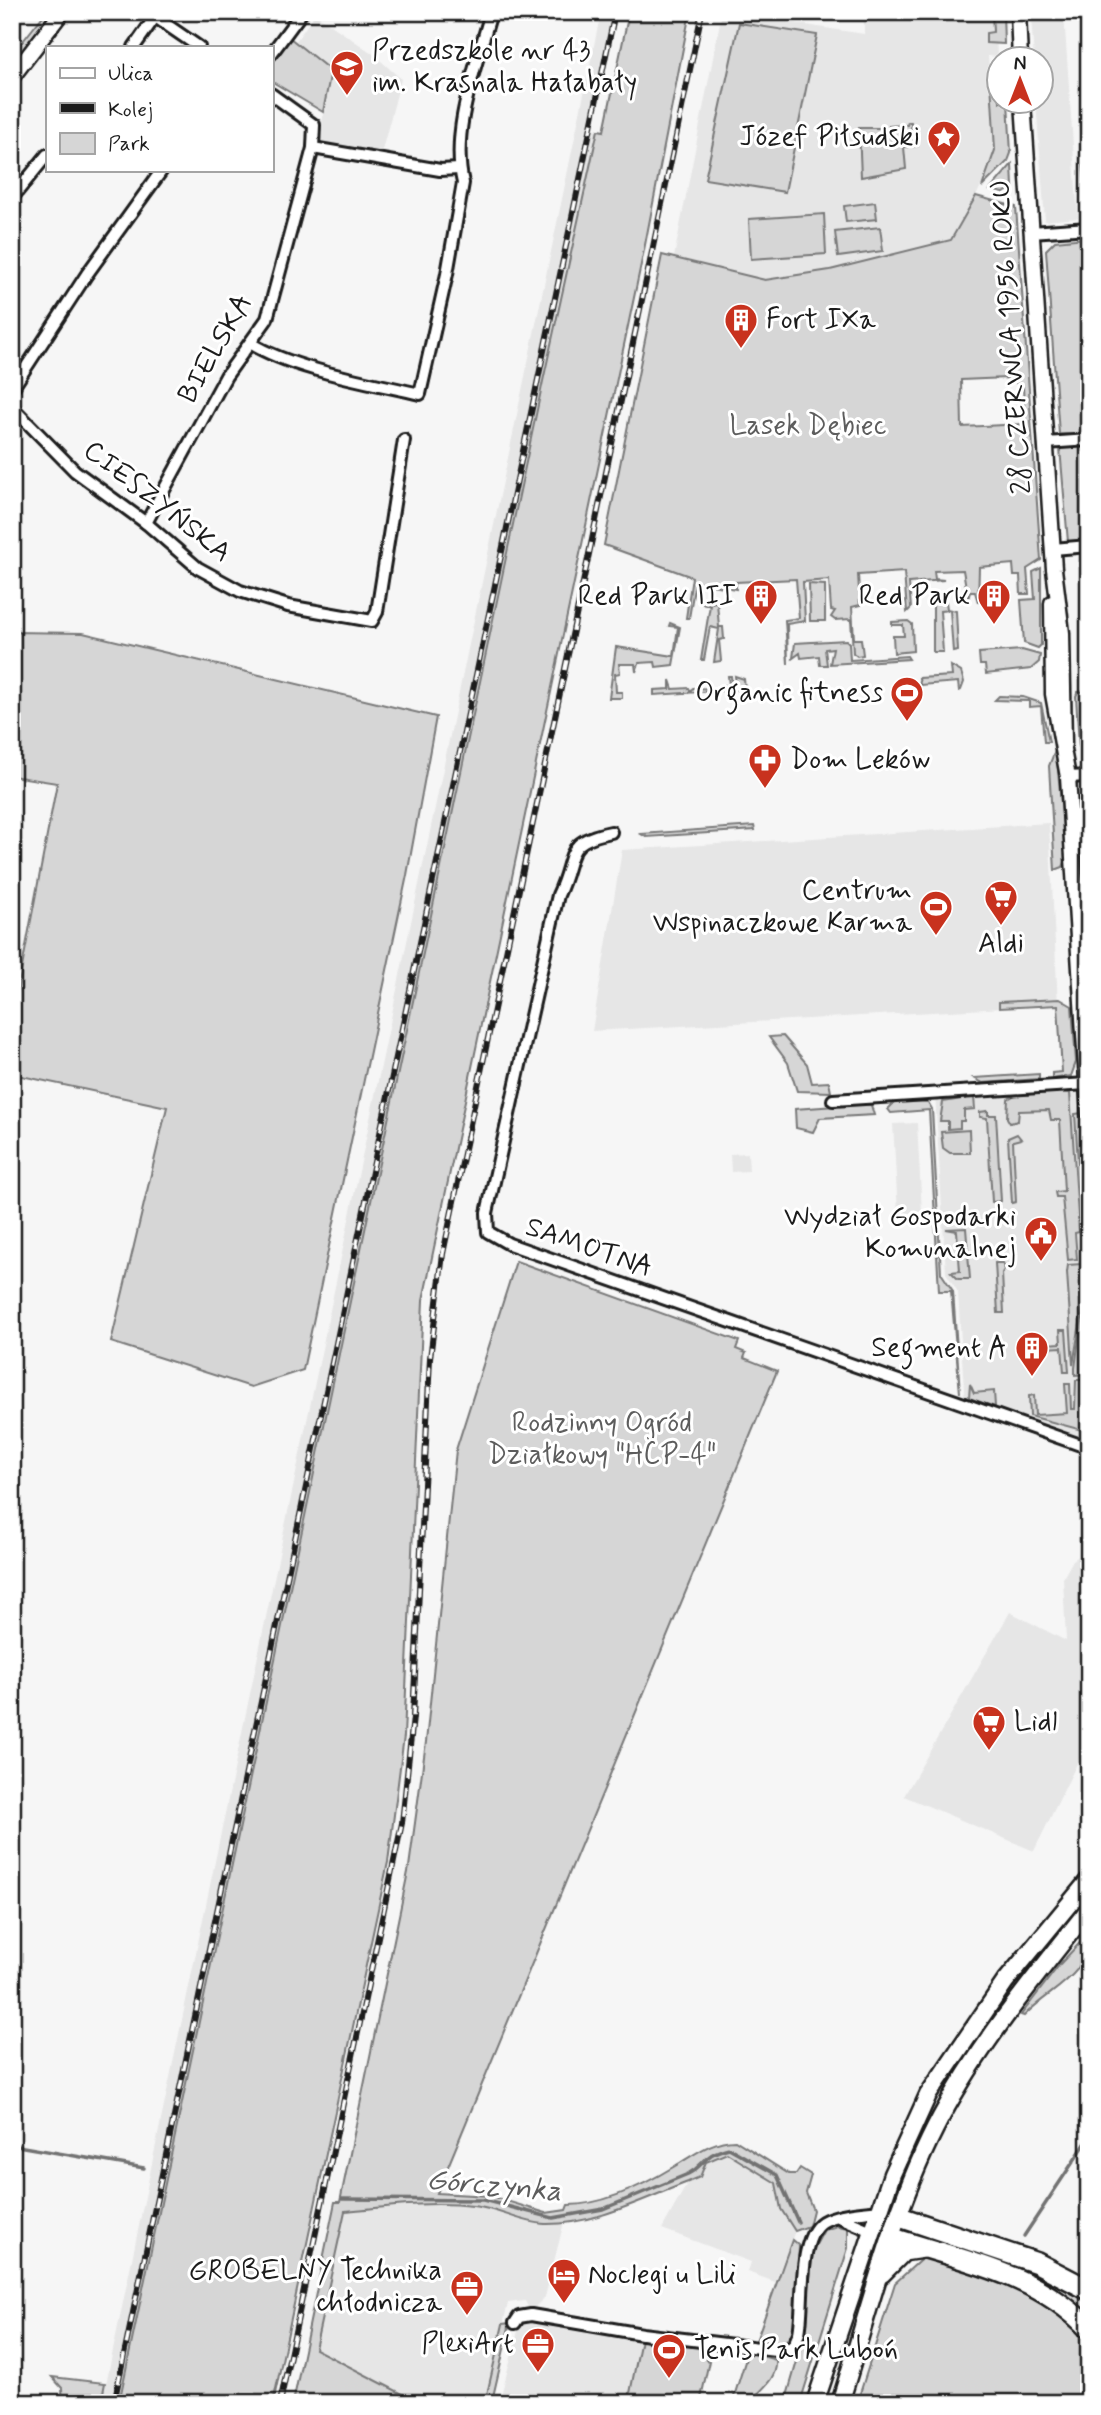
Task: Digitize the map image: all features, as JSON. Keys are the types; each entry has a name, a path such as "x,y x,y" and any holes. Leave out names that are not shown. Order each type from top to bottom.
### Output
{"highway":[{"path":"900,2217 1037,2263 1089,2290"},
{"path":"887,2255 925,2248 1024,2282 1065,2307 1089,2329"},
{"path":"887,2255 925,2248"}],"main road":[{"path":"815,2403 880,2210 914,2123 938,2077 1032,1945 1089,1880"},
{"path":"839,2403 924,2152 951,2099 993,2032 1089,1909"},
{"path":"880,2210 900,2217"},
{"path":"870,2239 887,2255"}],"street":[{"path":"12,77 62,12"},
{"path":"273,51 302,12"},
{"path":"250,343 263,351 347,377 420,394 463,183 460,169 462,127 491,12"},
{"path":"1018,12 1019,46"},
{"path":"135,46 152,15 198,46"},
{"path":"273,95 314,125 313,148 440,170 460,169"},
{"name":"28 CZERWCA 1956 ROKU","path":"1024,116 1053,549 1050,632 1053,694 1068,777 1089,1114"},
{"name":"BIELSKA","path":"146,523 226,376 267,318 313,148"},
{"path":"12,198 46,156"},
{"path":"12,390 87,274 161,172"},
{"path":"1031,232 1089,228"},
{"name":"CIESZYŃSKA","path":"12,407 75,471 146,523 198,568 240,591 288,606 372,621 377,612 404,440"},
{"path":"1046,443 1089,440"},
{"path":"1053,549 1089,546"},
{"path":"1068,777 1089,776"},
{"name":"SAMOTNA","path":"611,832 585,837 575,847 558,895 487,1213 488,1232 509,1244 1089,1448"},
{"path":"833,1100 1087,1084"},
{"path":"515,2323 519,2317 531,2315 642,2334 784,2351 794,2345 799,2333 809,2239 823,2221 880,2210"},
{"path":"839,2217 870,2239"}],"shaded area":[{"path":"601,12 618,12 594,129 598,130 119,2403 102,2403"},
{"path":"722,12 864,34 864,12 995,12 997,46 986,46 986,116 992,116 995,156 962,226 952,240 830,270 765,280 674,257"},
{"name":"Przedszkole nr 43 im. Krasnala Hałabały","path":"315,14 372,53 401,79 381,154 325,145 321,140 323,112 273,82 273,61 290,38 296,41"},
{"path":"1064,14 1078,218 1045,221 1037,116 1056,116 1056,46 1033,46 1031,16"},
{"path":"1049,823 1058,1005 592,1031 622,850"},
{"path":"1087,1084 1089,1448 965,1406 958,1292 946,1273 935,1094"},
{"path":"917,1123 922,1212 898,1214 893,1124"},
{"path":"748,1153 749,1171 731,1172 730,1154"},
{"path":"1088,1550 1089,1739 1034,1851 904,1796 1010,1612 1066,1641 1063,1578 1073,1560"},
{"path":"727,2153 776,2183 781,2209 795,2231 775,2282 748,2272 751,2262 662,2229 688,2182 700,2177 706,2162"},
{"path":"432,2204 475,2206 543,2224 564,2222 545,2297 534,2308 528,2307 525,2301 508,2303 485,2403 447,2403 435,2398 434,2403 420,2403 315,2349 345,2211"},
{"path":"529,2320 641,2339 628,2403 499,2403 519,2327"}],"green space":[{"path":"46,12 54,12 12,66 12,55"},
{"path":"629,12 690,12 644,250 423,1300 404,1736 388,1862 273,2403 119,2403 543,381 598,130 604,131"},
{"path":"992,12 1003,12 1004,44 986,43 986,33 993,32"},
{"path":"739,23 817,35 785,192 705,179"},
{"path":"290,38 331,71 323,112 273,82 273,61"},
{"path":"993,116 1009,116 1011,153 1008,161 982,187 995,150"},
{"path":"1089,118 1089,186 1085,187 1080,119"},
{"path":"911,122 912,138 918,138 918,146 904,147 906,169 861,177 859,128 889,128 907,125"},
{"path":"1012,164 1013,187 1004,193 990,190"},
{"name":"Lasek Dębiec","path":"976,196 1016,207 1041,560 1027,569 1029,594 1021,594 1020,576 1014,576 1013,564 979,567 978,602 975,592 970,592 968,599 963,570 934,571 935,579 944,580 909,583 911,608 907,612 904,572 858,575 860,605 852,607 854,639 861,639 863,655 857,656 853,653 851,619 835,620 831,617 835,611 831,610 829,580 803,582 805,621 787,624 788,664 785,620 799,618 796,579 736,582 736,589 695,582 689,618 686,618 692,577 604,545 662,255 765,280 830,270 951,240","holes":["1007,378 1023,387 1025,424 962,427 961,380"]},
{"path":"875,202 877,219 846,222 844,206"},
{"path":"824,214 826,254 751,259 749,219"},
{"path":"880,227 883,251 838,257 835,232"},
{"path":"1085,238 1088,244 1080,249 1089,374 1089,435 1059,434 1046,250 1055,241"},
{"path":"1089,443 1089,541 1068,542 1060,448"},
{"path":"1041,568 1041,645 1038,648 1024,643 1021,600 1035,599 1033,572"},
{"path":"809,584 825,585 825,621 810,621"},
{"path":"709,595 708,603 717,602 719,627 723,627 724,639 719,640 721,661 714,662 719,629 710,627 704,660 701,660 710,605 701,603"},
{"path":"946,602 947,609 956,611 958,651 953,652 950,610 940,611 943,652 933,652 933,603"},
{"path":"908,621 912,624 913,651 894,653 893,636 904,636 903,625 892,625 892,622"},
{"path":"670,623 680,627 673,665 656,667 655,662 639,663 636,672 635,664 619,664 620,673 615,674 616,692 622,692 622,698 609,698 616,647 674,656 678,627 669,626"},
{"path":"12,632 83,633 436,717 407,875 303,1370 251,1387 111,1342 167,1107 12,1074 12,1020 57,783 12,776"},
{"path":"846,640 849,643 850,660 907,656 909,659 830,664 833,648 825,649 827,665 820,665 819,656 801,658 800,653 793,658 795,643"},
{"path":"1022,650 1040,655 1039,662 1031,669 986,674 985,665 980,665 979,653"},
{"path":"951,666 961,672 964,682 961,690 959,691 958,682 920,685 919,678 952,676"},
{"path":"728,676 731,676 732,685 736,684 735,676 744,679 745,689 654,695 654,690 670,689 670,680 673,689 719,689 719,686 729,685"},
{"path":"1089,691 1089,748 1082,749 1079,746 1076,696 1078,692"},
{"path":"999,696 1023,697 1041,703 1049,742 1044,742 1041,706 1029,707 1029,701 995,700"},
{"path":"1056,748 1066,859 1063,867 1055,870 1049,766"},
{"path":"754,826 755,830 646,837 641,834"},
{"path":"1060,999 1072,1006 1076,1062 1071,1076 1052,1079 1052,1073 1062,1072 1058,1005 999,1008 999,1002"},
{"path":"783,1036 807,1064 812,1083 829,1082 831,1092 797,1091 788,1063 769,1037"},
{"path":"1039,1074 1039,1079 983,1083 974,1078"},
{"path":"1070,1093 1079,1232 1075,1233 1077,1259 1068,1260 1062,1197 1056,1197 1055,1192 1064,1191 1060,1120 1051,1120 1049,1110 1019,1111 1018,1121 1010,1123 1007,1118 1008,1099 1015,1095"},
{"path":"974,1097 975,1109 964,1110 964,1121 960,1121 960,1128 948,1129 948,1121 940,1121 943,1102"},
{"path":"895,1102 928,1102 932,1109 941,1273 953,1291 960,1393 951,1291 939,1291 929,1110 891,1113 888,1109"},
{"path":"871,1105 874,1115 820,1118 813,1132 796,1128 795,1109"},
{"path":"988,1111 988,1115 996,1115 1001,1201 992,1202 987,1118 980,1117 980,1112"},
{"path":"1082,1113 1088,1246 1083,1246 1075,1114"},
{"path":"969,1130 970,1153 950,1153 943,1148 941,1132"},
{"path":"1017,1134 1021,1139 1013,1141 1016,1202 1012,1203 1008,1138"},
{"path":"966,1228 970,1279 958,1279 951,1272 960,1271 957,1231 946,1229"},
{"name":"Rodzinny Ogród Działkowy \"HCP-4\"","path":"516,1261 739,1341 736,1349 746,1353 744,1358 777,1371 437,2193 490,2196 546,2213 566,2210 568,2205 596,2202 624,2193 711,2145 735,2140 789,2174 796,2174 800,2168 811,2175 806,2193 813,2210 809,2226 795,2231 781,2209 776,2183 727,2153 706,2162 700,2177 618,2210 563,2223 536,2223 482,2207 441,2204 345,2211 315,2349 420,2403 293,2403 335,2202 340,2202 409,1867 426,1742 456,1450"},
{"path":"995,1263 1003,1263 1005,1268 1002,1273 1004,1313 998,1313"},
{"path":"1081,1264 1083,1305 1073,1365 1067,1272 1068,1265"},
{"path":"1083,1309 1087,1374 1075,1375 1075,1368"},
{"path":"1060,1330 1066,1330 1069,1372 1064,1372 1062,1347 1029,1349 1021,1340 1022,1335 1029,1333 1032,1345 1061,1343"},
{"path":"1076,1380 1088,1380 1089,1432 1030,1416 1029,1396 1034,1395 1035,1415 1067,1413 1065,1384 1070,1384 1071,1409 1075,1409"},
{"path":"970,1384 974,1393 994,1391 995,1407 969,1398"},
{"path":"1089,1889 1089,1898 1010,1998 896,2200 933,2114 955,2074 1004,1999"},
{"path":"1089,1933 1087,1948 1075,1972 1024,2016 1021,2015 1060,1964"},
{"path":"837,2226 848,2228 848,2248 800,2403 785,2403 804,2337 813,2250 824,2230"},
{"path":"792,2240 799,2246 795,2332 782,2344 756,2341"},
{"path":"927,2254 991,2276 1043,2300 1082,2333 1089,2342 1089,2403 857,2403 895,2283"},
{"path":"989,2259 1033,2272 1089,2298 1089,2321"},
{"path":"510,2323 492,2401 485,2403 503,2324"},
{"name":"Tenis Park Luboń","path":"641,2339 708,2348 706,2360 709,2361 700,2403 628,2403"},
{"path":"748,2352 776,2360 776,2367 767,2384 749,2403 732,2403"},
{"path":"52,2377 105,2383 101,2403 63,2403 62,2388"}],"waterway":[{"name":"Górczynka","path":"12,840 12,926"},
{"name":"Górczynka","path":"1024,2236 1089,2138"},
{"name":"Górczynka","path":"12,2145 144,2168"},
{"name":"Górczynka","path":"342,2199 483,2200 553,2218 603,2209 688,2174 713,2154 729,2148 777,2175 798,2222"}],"railway":[{"path":"114,2403 615,12"},
{"path":"280,2403 402,1823 413,1717 430,1358 443,1254 702,12"}],"place":[{"name":"Przedszkole nr 43 im. Krasnala Hałabały","path":"347,97"},
{"name":"Józef Piłsudski","path":"944,167"},
{"name":"Fort IXa","path":"741,350"},
{"name":"Red Park III","path":"761,626"},
{"name":"Red Park","path":"994,626"},
{"name":"Organic fitness","path":"907,723"},
{"name":"Dom Leków","path":"765,790"},
{"name":"Aldi","path":"1001,927"},
{"name":"Centrum Wspinaczkowe Karma","path":"936,937"},
{"name":"Wydział Gospodarki Komunalnej","path":"1041,1263"},
{"name":"Segment A","path":"1032,1378"},
{"name":"Lidl","path":"989,1752"},
{"name":"Noclegi u Lili","path":"564,2305"},
{"name":"GROBELNY Technika chłodnicza","path":"467,2317"},
{"name":"PlexiArt","path":"538,2374"},
{"name":"Tenis Park Luboń","path":"669,2380"}]}
